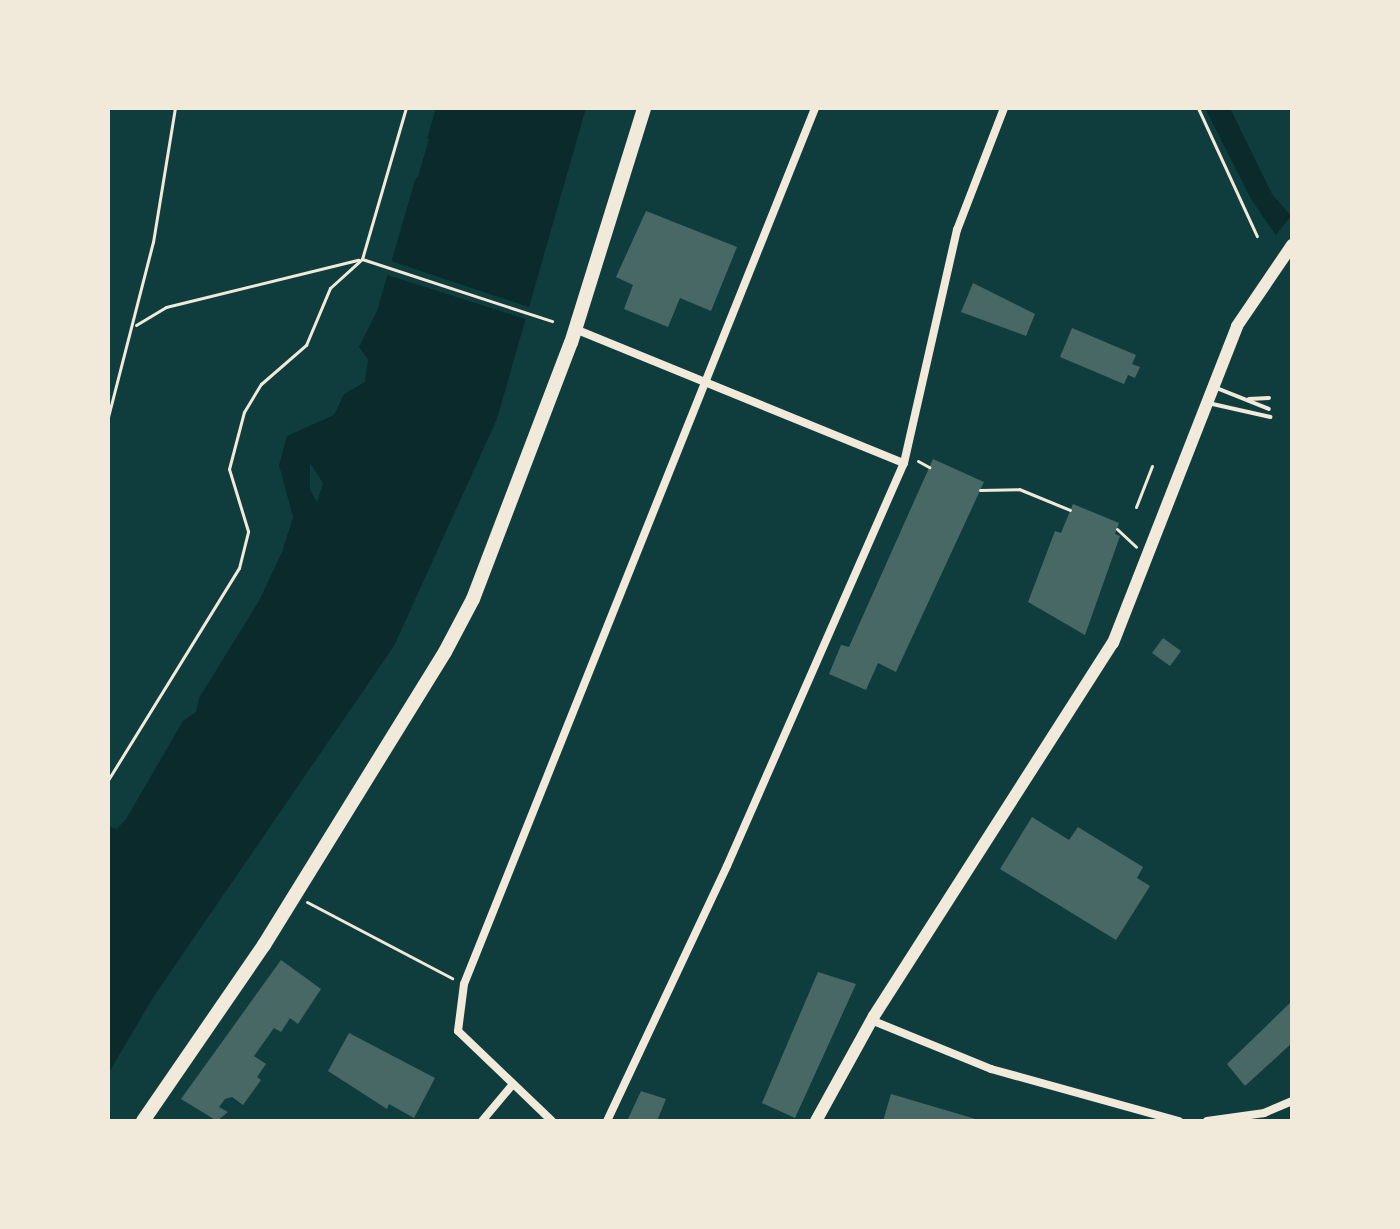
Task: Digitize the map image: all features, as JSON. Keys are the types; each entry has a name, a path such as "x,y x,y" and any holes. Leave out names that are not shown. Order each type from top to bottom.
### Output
{"main road":[{"path":"143,1121 264,945 445,652 499,538 575,329 644,108"},
{"path":"816,1121 871,1020 1103,660 1150,554 1206,402 1251,299 1288,250"}],"street":[{"path":"552,1121 458,1031 464,984 708,385 815,108"},
{"path":"607,1121 727,866 904,463 957,230 1004,108"},
{"path":"575,329 904,463"},
{"path":"871,1020 991,1069 1179,1121"},
{"path":"482,1121 513,1084"},
{"path":"1207,1121 1264,1113 1292,1101"}],"lane":[{"path":"1212,387 1269,409"},
{"path":"1249,399 1269,398"},
{"path":"1206,402 1270,417"}],"path":[{"path":"108,417 134,326 175,108"},
{"path":"108,780 218,608 243,558 248,531 229,469 252,394 306,345 330,288 362,259 406,108"},
{"path":"1198,108 1257,236"},
{"path":"134,326 166,307 362,259 552,321"},
{"path":"1136,507 1152,466"},
{"path":"980,490 1019,489 1070,510"},
{"path":"1117,529 1128,543 1150,554"},
{"path":"309,903 464,984"}],"water":[{"path":"436,108 586,108 497,419 394,646 154,996 108,1074 108,826 117,829 126,819 183,721 196,712 199,698 259,601 282,552 293,517 279,465 287,436 334,415 344,394 365,382 368,359 359,347 377,311","holes":["310,463 323,483 317,502 310,490"]},
{"path":"1205,108 1230,108 1272,194 1292,217 1292,259 1251,199"}],"pier":[{"path":"422,137 429,139 418,177 409,182"},
{"path":"1292,215 1292,263 1275,236"},
{"path":"385,259 532,308 529,320 381,273"}],"building":[{"path":"646,211 737,247 711,311 680,298 668,327 624,309 633,285 616,277"},
{"path":"973,283 1035,314 1026,336 961,312"},
{"path":"1072,328 1136,355 1132,364 1140,367 1135,378 1128,375 1124,384 1060,357"},
{"path":"933,459 984,482 896,672 878,663 866,690 829,674 841,645 849,647"},
{"path":"1073,504 1119,523 1115,534 1120,536 1085,635 1028,602 1055,531 1061,533"},
{"path":"1163,638 1181,651 1170,666 1152,653"},
{"path":"1032,817 1069,840 1078,827 1143,867 1137,878 1150,886 1116,940 1000,869"},
{"path":"281,960 321,989 298,1024 290,1018 281,1032 274,1028 254,1056 266,1064 257,1077 261,1080 243,1105 232,1097 225,1099 219,1107 228,1112 217,1121 181,1099"},
{"path":"818,972 856,984 795,1118 762,1103"},
{"path":"1292,1001 1292,1043 1245,1086 1227,1064"},
{"path":"349,1033 435,1078 414,1118 389,1104 387,1109 328,1071"},
{"path":"641,1091 666,1099 657,1121 627,1121"},
{"path":"891,1094 979,1120 979,1121 883,1121"}]}
